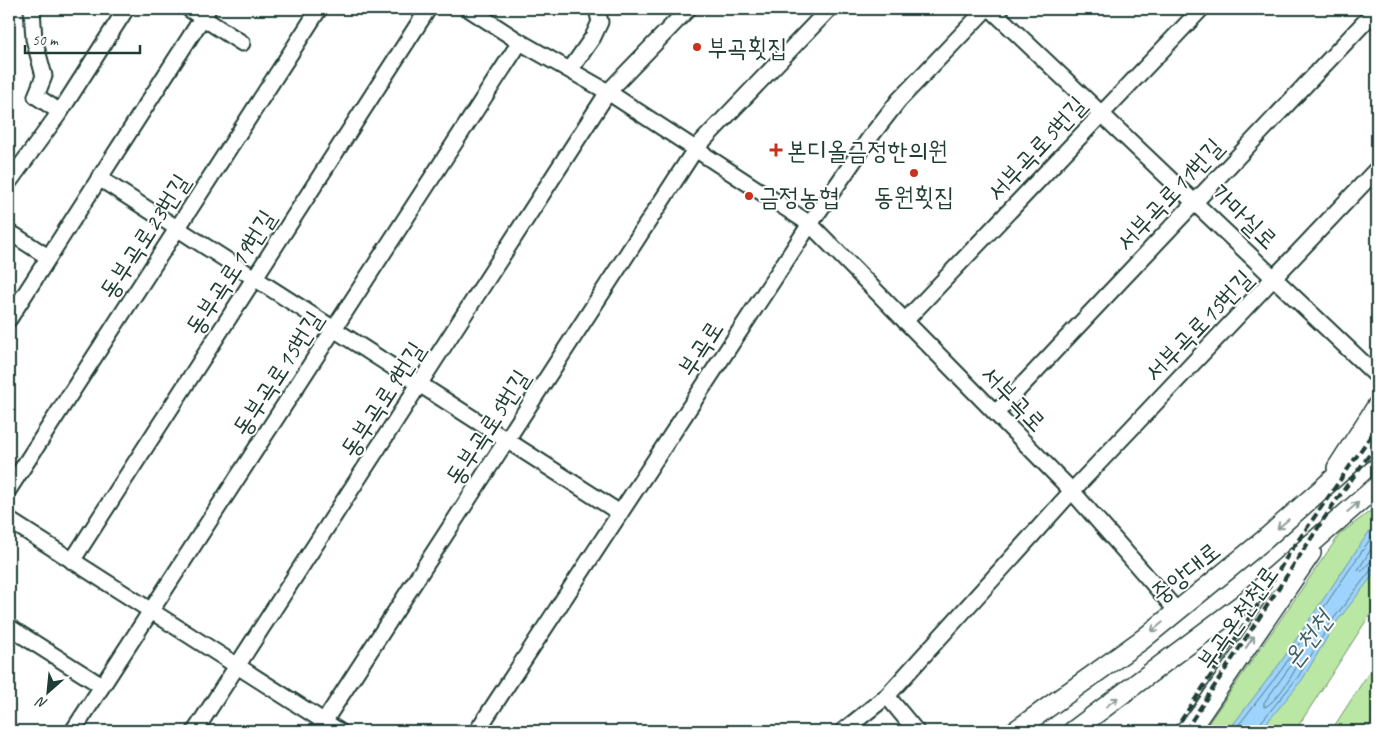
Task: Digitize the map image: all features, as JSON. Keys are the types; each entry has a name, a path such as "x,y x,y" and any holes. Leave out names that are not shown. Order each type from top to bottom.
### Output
{"main road":[{"path":"1320,493 1377,406"},
{"name":"중앙대로","path":"1016,731 1143,639 1320,493 1377,440"},
{"path":"1073,731 1245,602 1377,486"},
{"name":"부곡온천천로","path":"1185,731 1198,718 1328,528"}],"street":[{"path":"32,9 34,39 44,76 36,96 60,112"},
{"path":"9,182 60,112 126,9"},
{"path":"189,9 206,13 242,43"},
{"name":"동부곡로23번길","path":"9,489 319,9"},
{"name":"동부곡로19번길","path":"72,561 428,9"},
{"name":"서부곡로","path":"469,9 520,42 608,92 810,224 1072,491 1177,611"},
{"path":"570,70 593,37 600,22 597,9"},
{"name":"동부곡로9번길","path":"194,731 608,92 688,9"},
{"name":"동부곡로5번길","path":"321,726 696,148 829,9"},
{"name":"부곡로","path":"478,731 810,224 871,136 899,100 986,9"},
{"name":"가마실로","path":"991,9 1377,376"},
{"name":"서부곡로5번길","path":"905,320 1201,9"},
{"name":"서부곡로11번길","path":"996,413 1377,9"},
{"path":"11,310 48,257 206,13"},
{"name":"동부곡로15번길","path":"73,731 520,42"},
{"name":"서부곡로15번길","path":"843,731 887,696 1072,491 1377,169"},
{"path":"99,178 620,513"},
{"path":"9,234 14,235 48,257"},
{"path":"9,520 237,666 321,726 339,731"},
{"path":"9,627 102,686"},
{"path":"887,696 916,731"}],"green space":[{"path":"1377,506 1377,604 1295,731 1203,731 1340,534"},
{"path":"1377,660 1377,714 1366,731 1331,731"}],"water":[{"name":"온천천","path":"1377,520 1377,570 1335,624 1302,680 1260,731 1228,731 1278,666"}],"railway":[{"path":"1174,731 1261,600 1288,555 1377,427"},
{"path":"1185,731 1333,505 1377,444"}],"place":[{"name":"부곡횟집","path":"697,47"},
{"name":"본디올금정한의원","path":"776,150"},
{"name":"동원횟집","path":"914,173"},
{"name":"금정농협","path":"749,196"}]}
